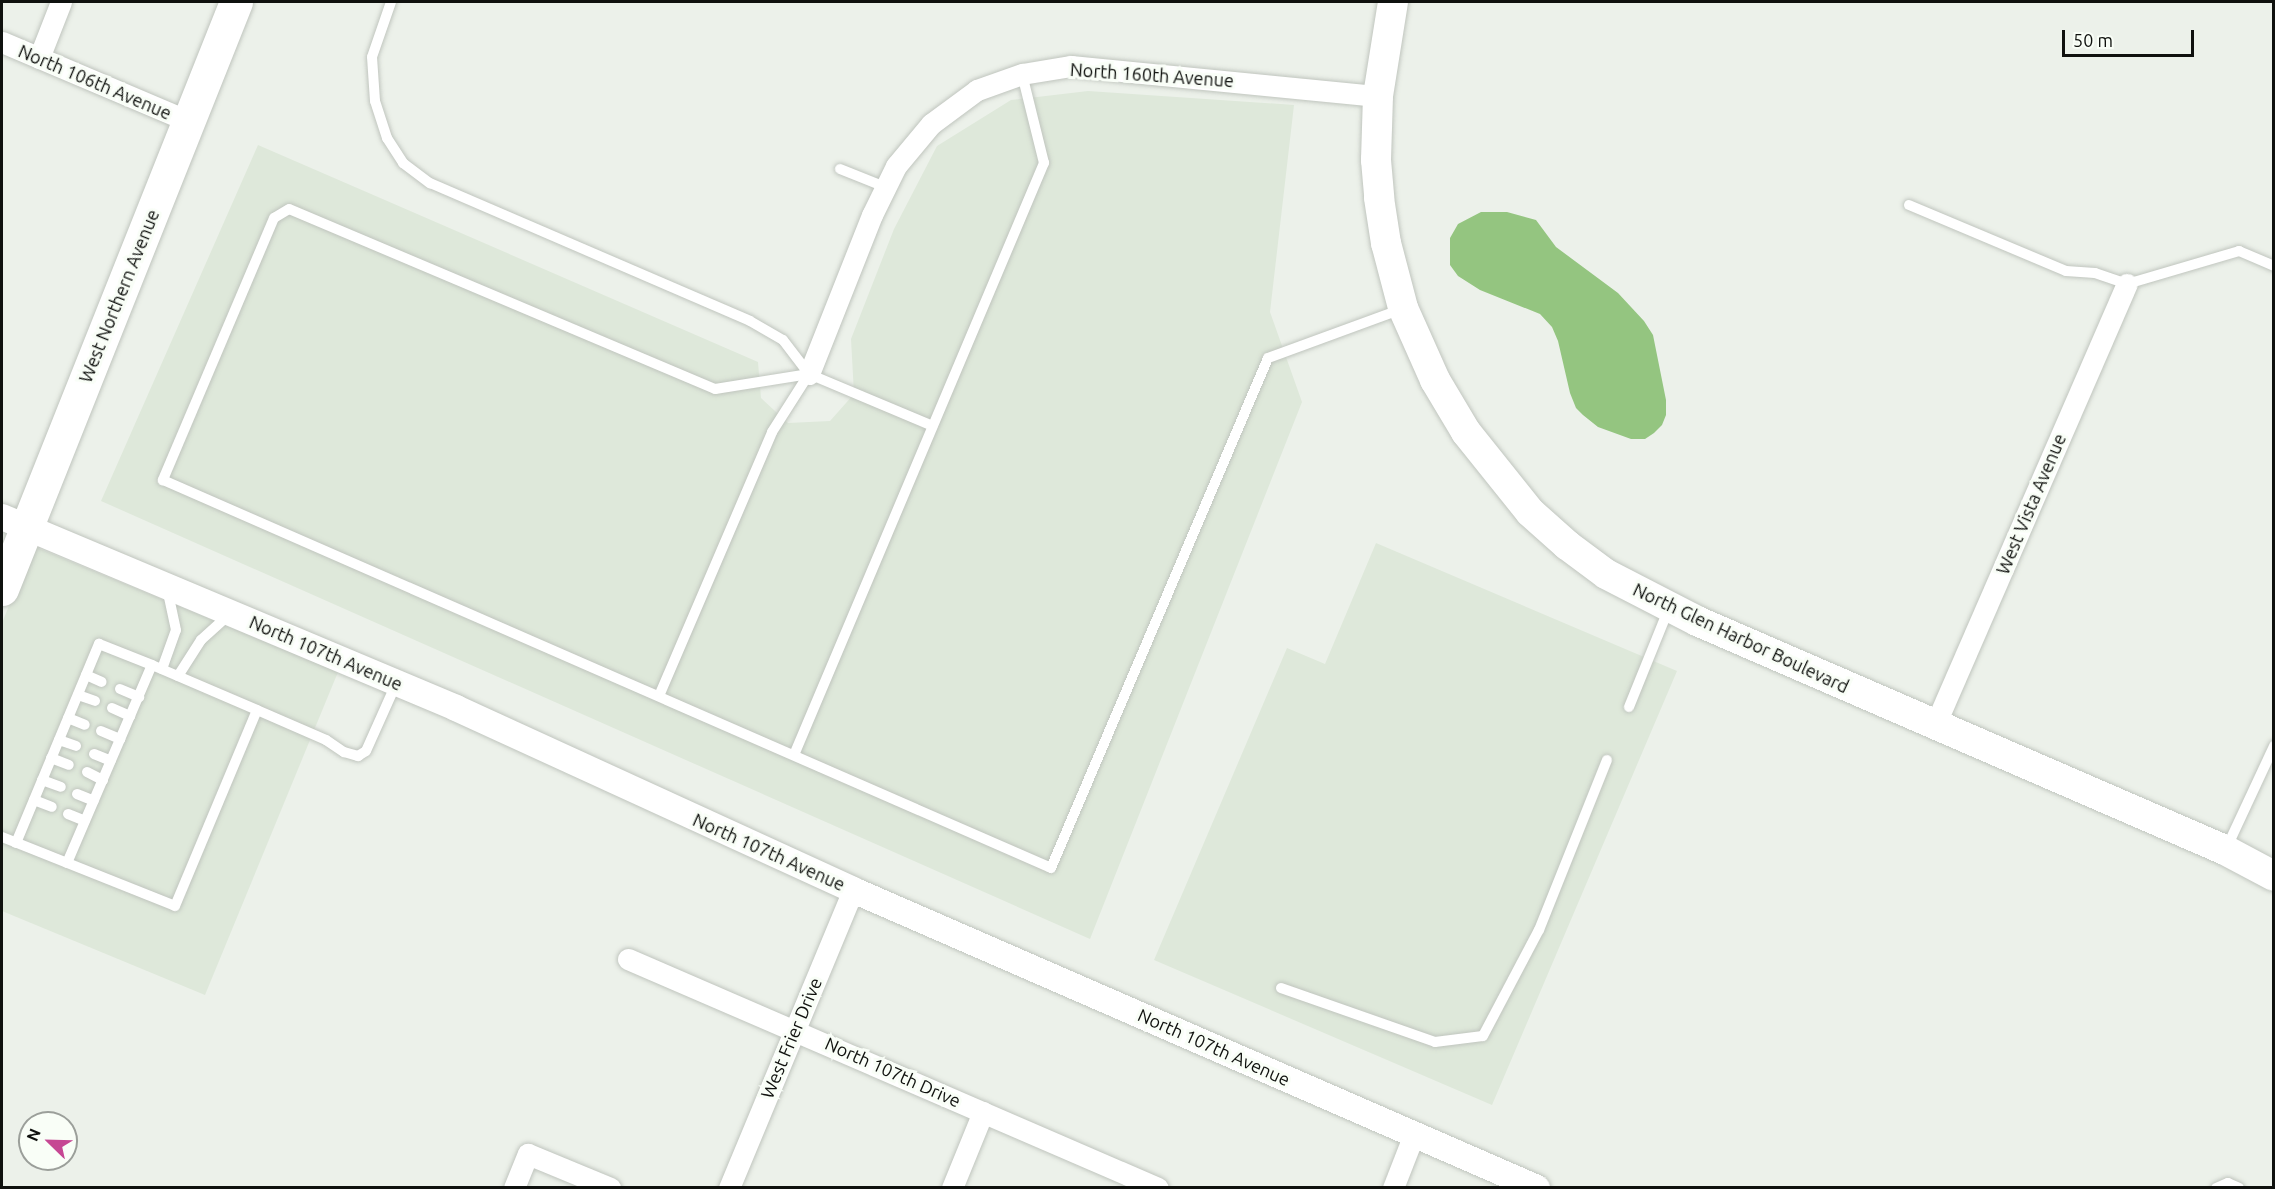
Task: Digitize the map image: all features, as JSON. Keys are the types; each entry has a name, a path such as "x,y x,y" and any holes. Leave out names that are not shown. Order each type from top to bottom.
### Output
{"main road":[{"name":"West Northern Avenue","path":"2,590 14,522 37,496 236,2"},
{"name":"North Glen Harbor Boulevard","path":"1393,2 1378,96 1376,160 1379,198 1403,308 1436,380 1466,432 1530,512 1567,545 1606,574 1669,608 1935,726 2225,850 2274,876"}],"street":[{"path":"39,58 62,2"},
{"name":"North 106th Avenue","path":"2,42 188,121"},
{"name":"North 160th Avenue","path":"810,374 885,187 896,166 931,124 977,90 1022,74 1071,66 1113,68 1378,96"},
{"name":"West Vista Avenue","path":"1935,726 2127,284"},
{"name":"North 107th Avenue","path":"14,522 396,682 853,890 1537,1188"},
{"name":"West Frier Drive","path":"729,1188 853,890"},
{"name":"North 107th Drive","path":"628,958 1158,1188"},
{"path":"952,1188 983,1112"},
{"path":"1393,1188 1414,1134"},
{"path":"514,1188 528,1154 610,1188"}],"lane":[{"path":"392,2 372,57 375,101 387,138 404,163 430,183 750,321 783,340 810,374 933,426"},
{"path":"794,755 1044,163 1022,74"},
{"path":"840,169 885,187"},
{"path":"1909,206 2066,271 2095,273 2127,284 2238,251 2274,266"},
{"path":"810,374 715,389 289,209 274,218 163,480 1051,867 1268,358 1403,308"},
{"path":"659,696 772,432 810,374"},
{"path":"67,863 130,716 176,630 166,585"},
{"path":"1629,707 1669,608"},
{"path":"178,676 201,640 232,613"},
{"path":"16,843 99,644 257,710 326,740 344,752 358,756 366,751 396,682"},
{"path":"86,675 102,682"},
{"path":"120,689 139,697"},
{"path":"78,695 94,701"},
{"path":"111,708 130,716"},
{"path":"2,837 175,906 257,710"},
{"path":"68,718 85,725"},
{"path":"101,731 120,740"},
{"path":"59,740 76,746"},
{"path":"2225,850 2269,769 2274,746"},
{"path":"94,754 111,761"},
{"path":"51,758 69,765"},
{"path":"1281,988 1436,1042 1483,1036 1539,930 1607,760"},
{"path":"87,772 103,780"},
{"path":"42,780 61,787"},
{"path":"77,794 94,801"},
{"path":"34,800 52,807"},
{"path":"68,814 85,821"},
{"path":"2216,1188 2228,1183 2239,1188"}],"shaded area":[{"path":"1088,91 1294,105 1270,312 1302,402 1090,939 101,501 258,145 758,362 761,398 788,423 830,421 854,394 851,339 894,229 937,146 1011,100"},
{"path":"1481,212 1507,212 1536,220 1556,247 1618,293 1644,321 1653,335 1666,400 1666,415 1662,425 1654,433 1645,439 1631,439 1598,427 1583,415 1576,408 1570,393 1558,341 1552,327 1540,314 1480,290 1458,276 1450,265 1450,238 1458,224"},
{"path":"1376,543 1677,671 1492,1105 1154,960 1287,648 1325,664"},
{"path":"33,546 338,672 205,995 2,911 2,623"}]}
